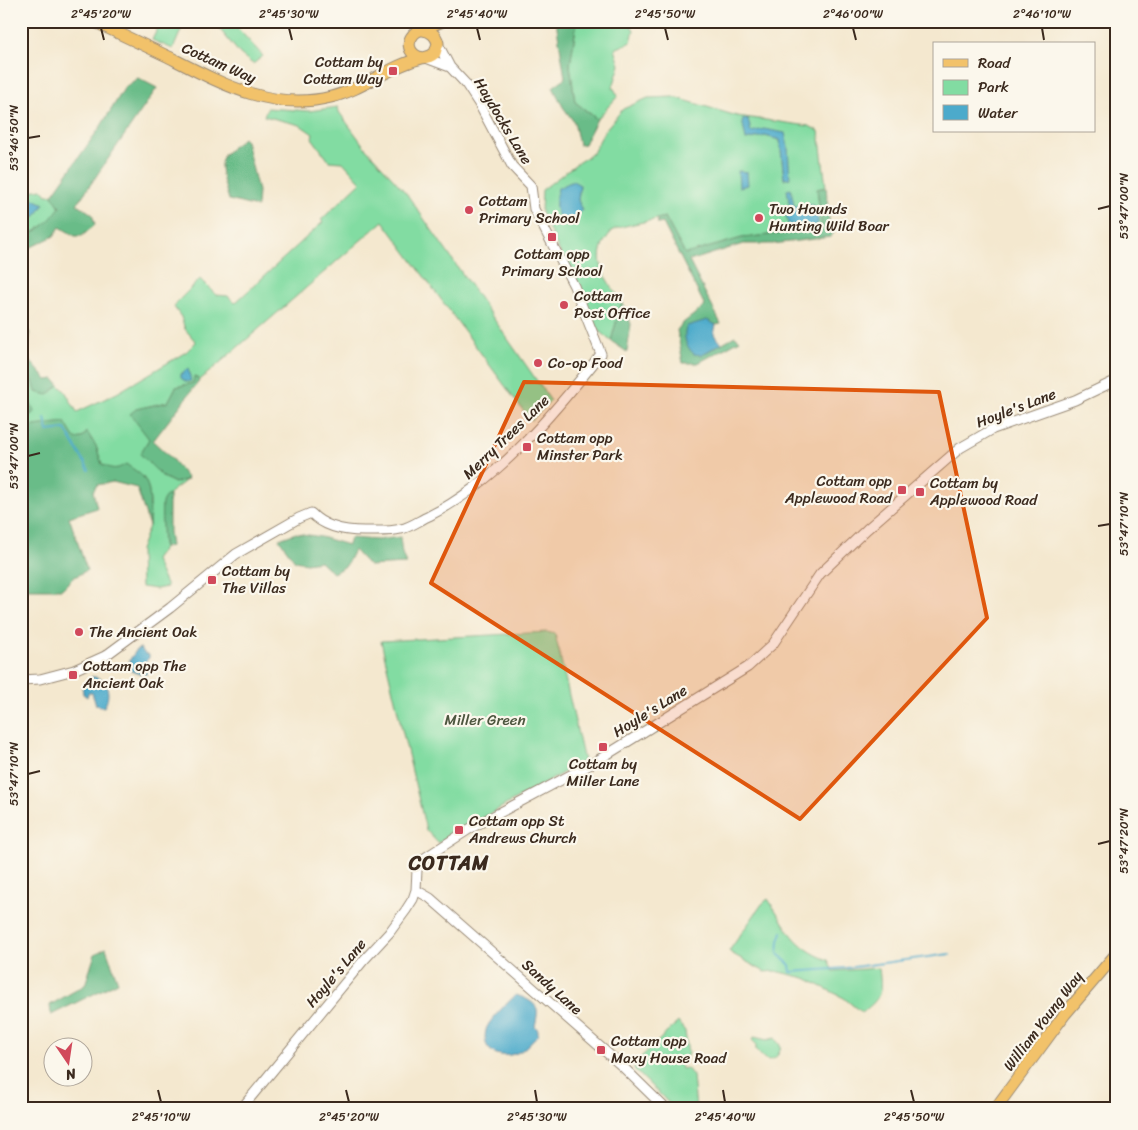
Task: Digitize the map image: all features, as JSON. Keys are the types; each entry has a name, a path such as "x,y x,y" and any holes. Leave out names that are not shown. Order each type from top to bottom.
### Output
{"main road":[{"name":"Cottam Way","path":"93,21 229,86 256,96 278,100 301,102 340,95 362,86 393,68 424,58"},
{"path":"442,21 413,35 409,44 412,52 418,57 424,58 434,53 447,21"},
{"path":"423,30 431,32 437,38 438,43"},
{"name":"Cottam Way","path":"393,68 409,44"},
{"name":"William Young Way","path":"995,1109 1065,1014 1117,953"}],"street":[{"name":"Haydocks Lane","path":"438,43 450,68 466,84 479,104 512,166 531,186 534,209 574,286 602,354"},
{"name":"Haydocks Lane","path":"424,58 450,68"},
{"name":"Merry Trees Lane","path":"21,680 40,679 74,670 105,656 170,608 236,554 311,513 315,518 348,531 387,531 404,528 436,512 488,478 568,396 602,354"},
{"name":"Hoyle's Lane","path":"241,1109 363,961 389,933 406,910 416,890 417,870 420,864 434,851 471,828 595,762 756,661 773,644 820,574 867,529 960,448 993,429 1075,400 1117,380"},
{"name":"Sandy Lane","path":"416,890 430,898 622,1066 666,1109"}],"highlighted area":[{"path":"524,382 939,392 987,618 800,819 431,583"}],"green space":[{"path":"161,21 185,21 173,49 152,40"},
{"path":"213,21 231,21 263,56 253,64 240,54"},
{"path":"556,21 577,21 570,65 575,102 597,119 584,144 579,145 574,122 563,107 553,87 565,78"},
{"path":"577,21 628,21 634,30 631,42 615,49 620,65 613,87 618,96 597,119 575,102 570,65"},
{"path":"138,78 157,88 77,204 92,214 95,225 82,236 75,236 60,227 54,236 21,252 21,239 43,226 60,207 52,195 101,126 125,87"},
{"path":"674,97 737,116 809,126 819,131 826,187 817,189 822,229 742,238 685,255 665,217 613,230 600,253 606,278 622,301 611,341 601,333 593,322 541,212 542,190 593,153 605,130 623,109 648,98","holes":["748,119 751,132 784,133 790,178 784,179 780,140 765,136 746,140","580,185 578,200 582,211 577,214 555,205"]},
{"path":"338,107 339,112 364,146 406,193 551,401 531,421 383,221 200,380 195,377 193,383 176,387 168,402 136,409 149,439 141,454 163,477 175,483 188,479 168,494 164,503 162,540 164,547 155,560 167,587 156,589 141,587 140,550 149,526 150,502 148,487 119,469 111,469 102,464 96,446 86,433 82,438 74,439 34,426 21,432 21,420 35,412 28,400 21,401 21,392 24,392 21,386 21,367 48,395 59,385 65,391 77,412 117,393 186,352 196,342 185,329 181,317 174,307 200,279 216,295 228,296 235,303 323,222 321,220 361,182 343,162 329,161 312,138 313,134 300,125 264,116 267,108 309,111"},
{"path":"243,138 246,141 258,191 257,207 229,200 223,178 221,161 223,157"},
{"path":"826,187 830,231 834,233 830,237 773,244 743,244 689,261 721,324 716,325 707,321 701,355 735,336 740,340 698,363 683,363 677,330 705,306 663,223 658,224 657,219 665,217 685,254 742,238 822,229 817,189"},
{"path":"42,189 47,195 52,195 61,207 43,226 21,239 21,222 35,217 21,210 21,206 32,199 30,191"},
{"path":"622,301 631,324 627,352 611,341"},
{"path":"21,318 30,334 28,355 31,362 47,380 54,379 59,385 48,395 36,392 33,380 21,367"},
{"path":"194,376 200,380 153,441 171,458 188,479 175,483 163,477 140,454 149,439 130,414 136,409 168,402 176,387 193,383"},
{"path":"28,400 35,412 21,420 21,401"},
{"path":"65,422 75,439 82,438 87,432 96,446 102,464 114,468 126,464 143,477 149,494 149,526 137,488 113,482 97,485 93,491 97,508 69,517 87,570 73,578 62,589 21,589 21,432 34,426"},
{"path":"169,494 171,546 164,547 162,503"},
{"path":"296,533 321,537 348,545 350,538 378,540 400,537 402,553 406,564 369,566 354,550 346,566 333,573 320,561 306,563 295,561 279,539"},
{"name":"Miller Green","path":"547,632 555,634 584,761 438,843 426,830 381,641"},
{"path":"768,899 792,936 816,955 828,960 833,971 879,968 880,989 874,1003 862,1013 844,998 805,978 775,971 765,972 731,953 729,951 762,904"},
{"path":"106,948 118,982 51,1015 50,1005 85,985 95,954"},
{"path":"678,1022 685,1031 688,1054 685,1058 679,1059 681,1069 687,1068 693,1076 696,1109 675,1109 634,1069 637,1061"},
{"path":"754,1037 767,1040 775,1038 780,1045 780,1051 771,1060 765,1059 756,1050 756,1044 752,1040"}],"water":[{"path":"748,119 751,132 764,129 785,133 790,178 784,179 780,140 765,136 746,140 742,120"},
{"path":"738,171 747,172 748,185 739,187"},
{"path":"573,181 580,185 578,200 582,211 577,214 575,220 567,220 558,215 556,211 557,194 558,188"},
{"path":"791,189 794,206 813,205 818,212 818,224 811,227 788,224 785,211 790,206 787,190"},
{"path":"34,199 44,204 35,217 21,222 21,210 24,210"},
{"path":"707,320 716,325 714,334 722,343 701,355 694,354 686,341 687,326"},
{"path":"188,368 191,381 186,382 181,378 181,374"},
{"path":"141,648 144,653 149,655 145,662 145,669 148,673 143,675 131,671 129,664 137,649"},
{"path":"91,677 101,680 107,687 108,697 104,707 96,705 92,693 88,693 87,697 83,694 82,686"},
{"path":"516,995 536,1006 535,1026 538,1030 538,1035 521,1051 514,1054 501,1055 490,1050 487,1045 485,1038 486,1030 494,1017"}],"waterway":[{"path":"45,418 48,431 65,429 89,470"},
{"path":"782,932 778,954 790,965 791,972 846,968 950,954"}],"place":[{"name":"Cottam by Cottam Way","path":"393,71"},
{"name":"Cottam Primary School","path":"469,210"},
{"name":"Two Hounds Hunting Wild Boar","path":"759,218"},
{"name":"Cottam opp Primary School","path":"552,237"},
{"name":"Cottam Post Office","path":"564,305"},
{"name":"Co-op Food","path":"538,363"},
{"name":"Cottam opp Minster Park","path":"527,447"},
{"name":"Cottam opp Applewood Road","path":"902,490"},
{"name":"Cottam by Applewood Road","path":"920,492"},
{"name":"Cottam by The Villas","path":"212,580"},
{"name":"The Ancient Oak","path":"79,632"},
{"name":"Cottam opp The Ancient Oak","path":"73,675"},
{"name":"Cottam by Miller Lane","path":"603,747"},
{"name":"Cottam opp St Andrews Church","path":"459,830"},
{"name":"Cottam opp Maxy House Road","path":"601,1050"}],"district":[{"name":"COTTAM","path":"449,863"}]}
